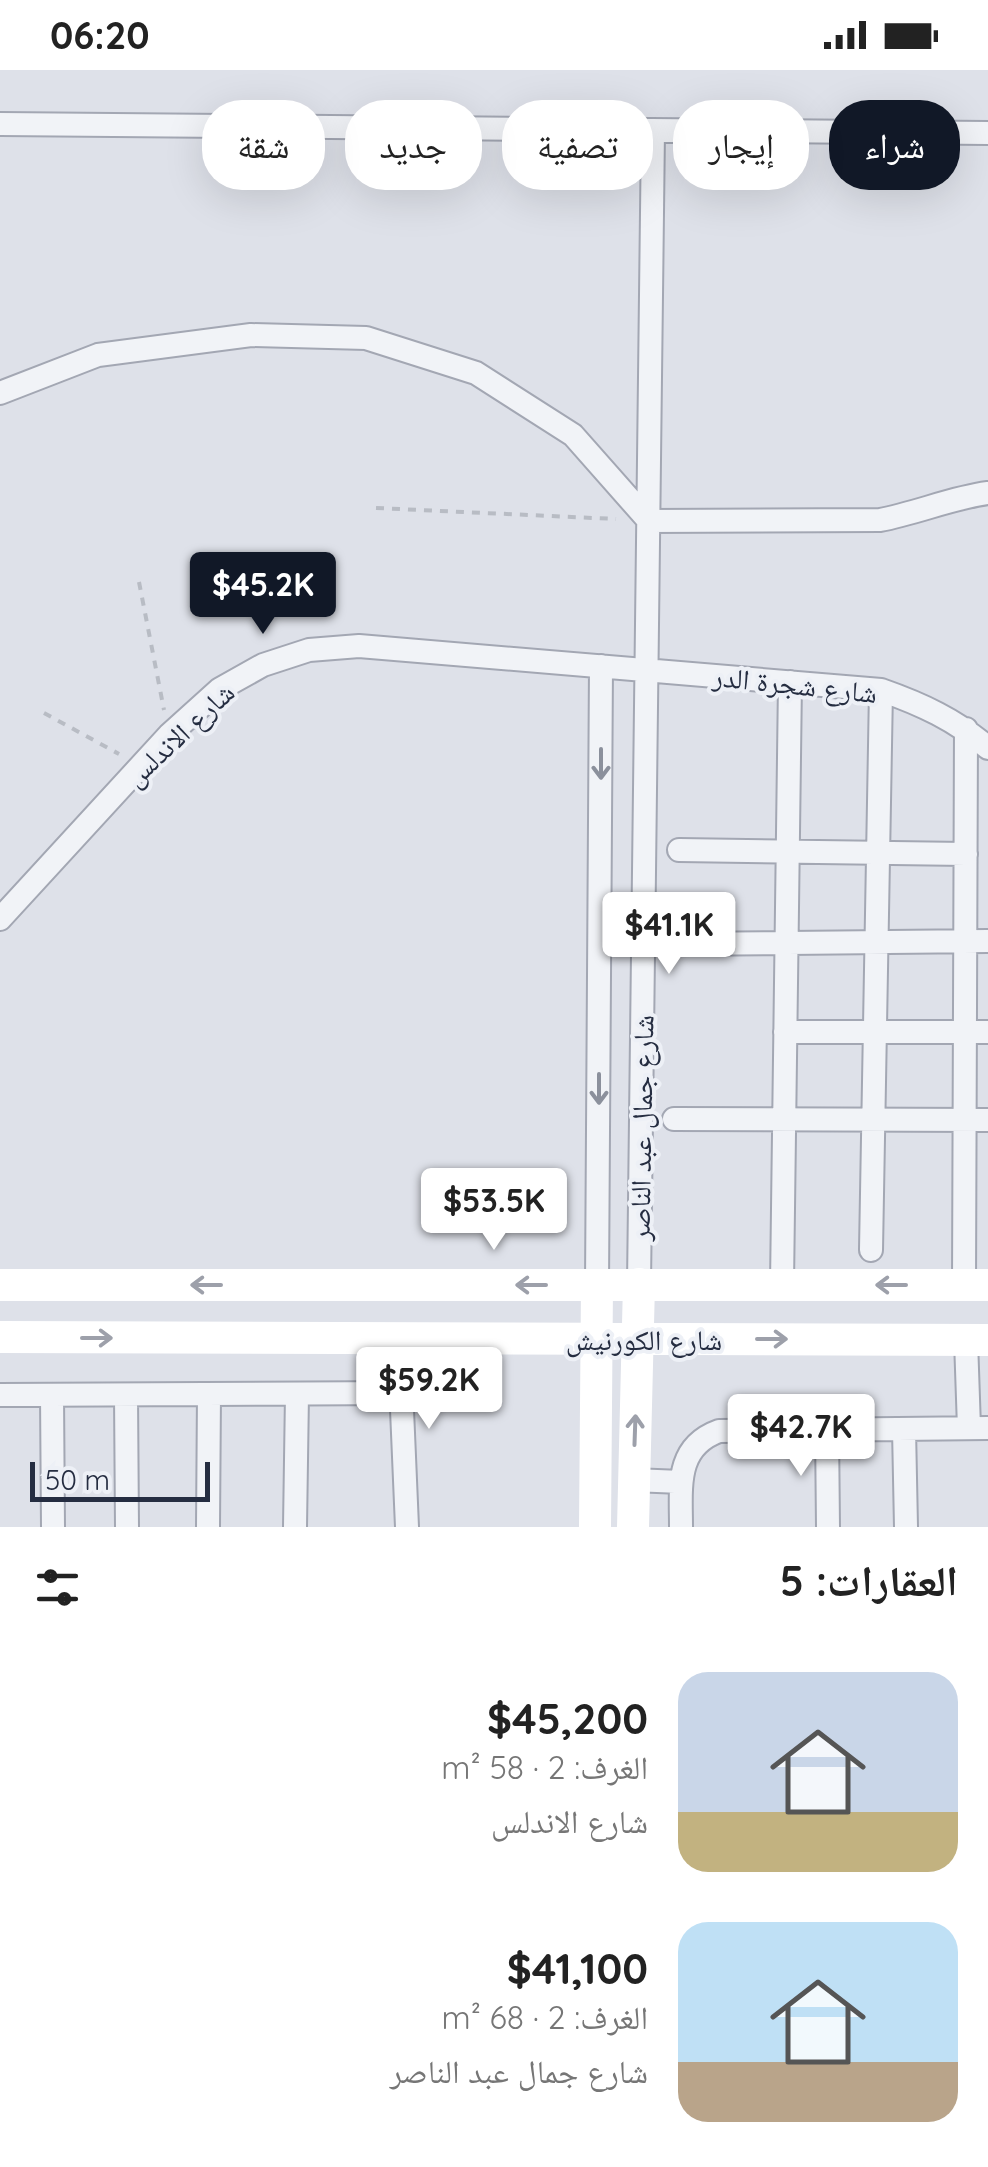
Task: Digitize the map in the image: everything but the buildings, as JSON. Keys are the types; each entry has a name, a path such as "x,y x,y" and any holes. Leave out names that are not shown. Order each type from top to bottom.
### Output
{"main road":[{"name":"شارع جمال عبد الناصر","path":"596,1527 597,1284"},
{"name":"شارع جمال عبد الناصر","path":"633,1527 639,1284"},
{"name":"شارع الكورنيش","path":"0,1285 976,1285"},
{"name":"شارع الكورنيش","path":"0,1337 977,1340"}],"street":[{"path":"0,124 502,129"},
{"path":"653,130 988,133"},
{"name":"شارع جمال عبد الناصر","path":"639,1284 652,190"},
{"path":"0,393 98,355 251,335 366,338 476,373 573,435 649,521 880,520 917,513 947,500 988,493"},
{"name":"شارع الاندلس","path":"0,919 169,735 220,689 263,665 310,650 358,646 647,669"},
{"name":"شارع جمال عبد الناصر","path":"597,1284 601,666"},
{"name":"شارع شجرة الدر","path":"647,669 881,690 922,705 966,729 988,748"},
{"path":"782,1284 790,682"},
{"path":"870,1250 881,690"},
{"path":"966,729 966,854 977,941 976,1285"},
{"path":"679,850 966,854"},
{"path":"675,944 977,941"},
{"path":"785,1032 976,1032"},
{"path":"674,1119 976,1120"},
{"path":"399,1338 407,1527"},
{"path":"681,1527 687,1455 695,1444 719,1431 979,1428 977,1340"},
{"path":"208,1527 209,1394"},
{"path":"295,1527 297,1394"},
{"path":"0,1396 402,1394"},
{"path":"52,1395 53,1527"},
{"path":"126,1395 127,1527"},
{"path":"827,1429 828,1527"},
{"path":"904,1429 906,1527"},
{"path":"634,1480 682,1482"}],"path":[{"path":"376,508 649,521"},
{"path":"139,582 169,735"},
{"path":"44,713 141,766"}]}
